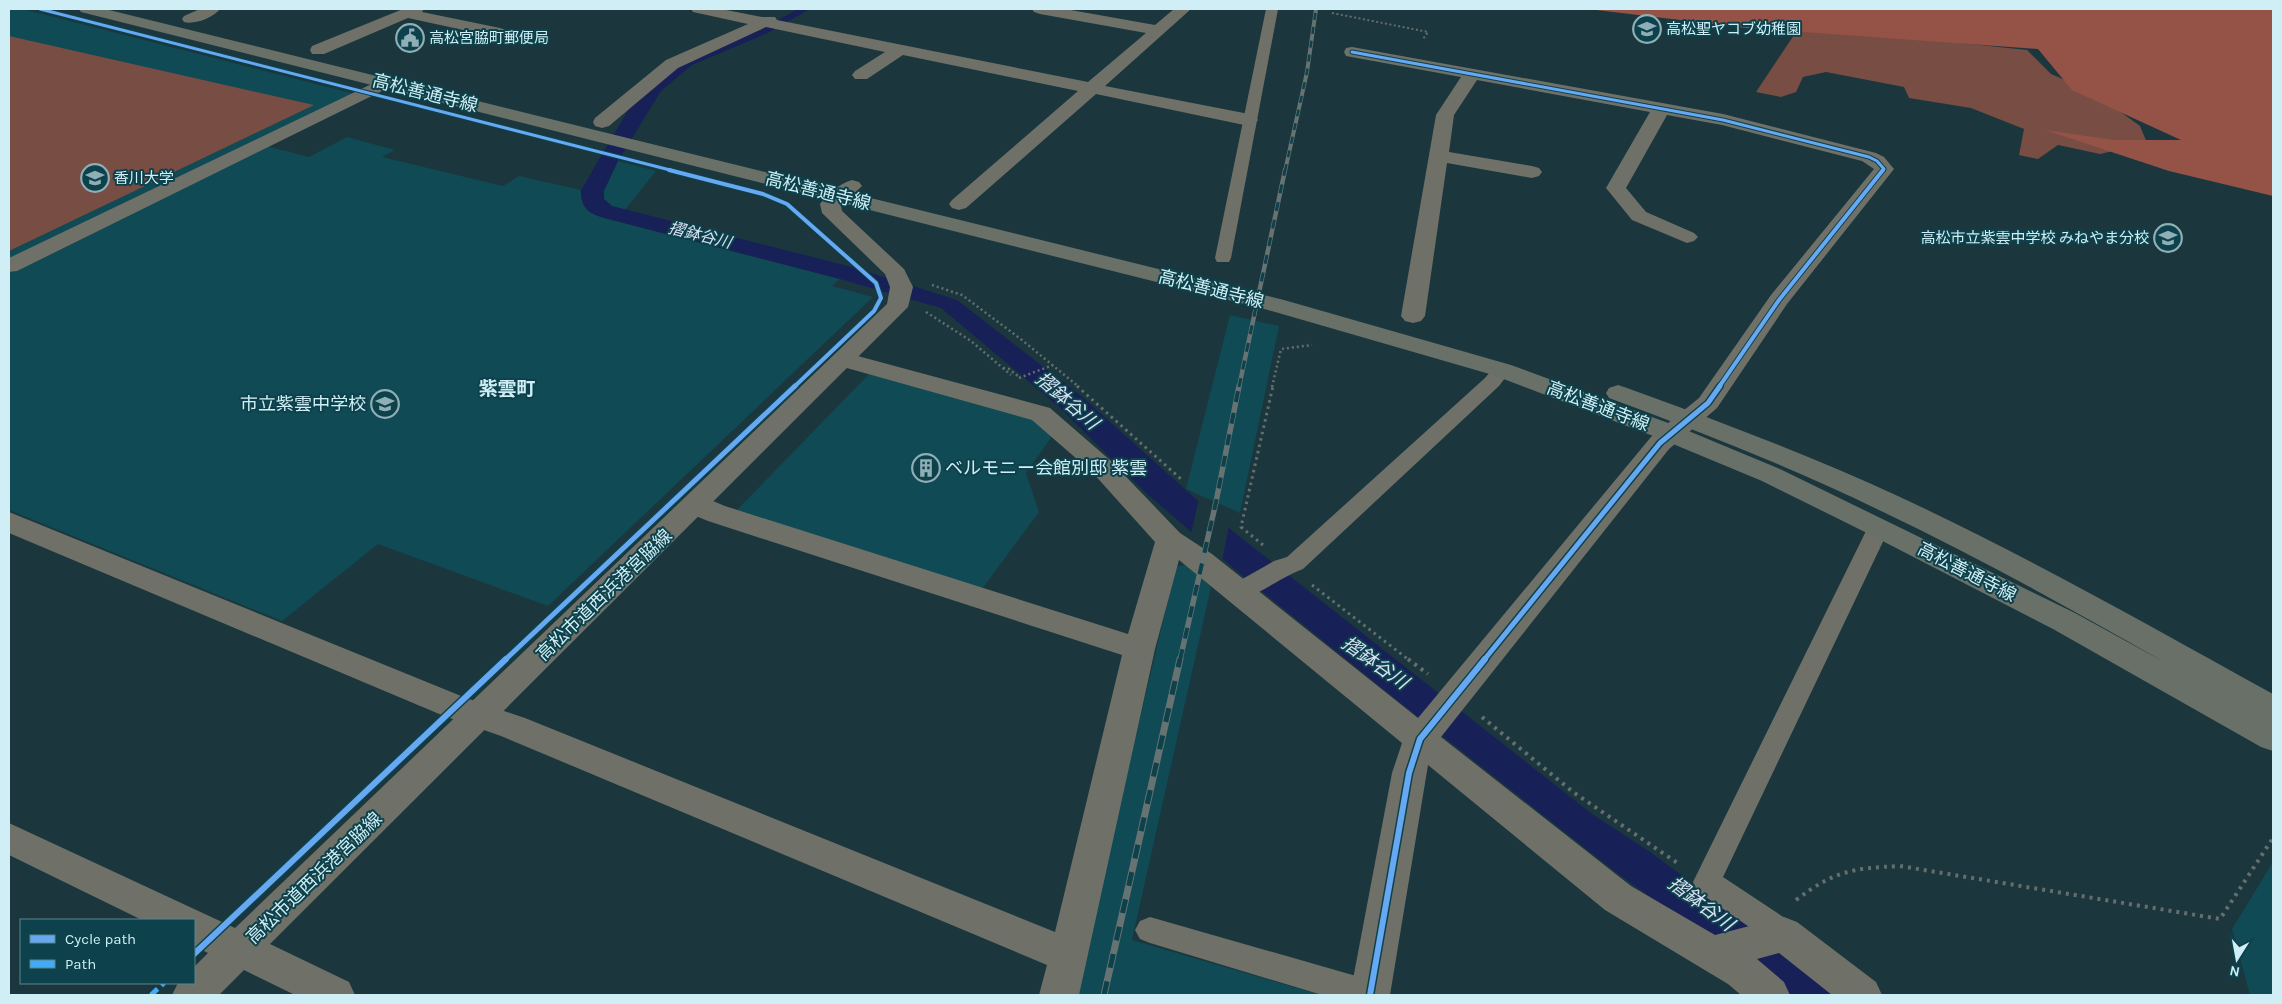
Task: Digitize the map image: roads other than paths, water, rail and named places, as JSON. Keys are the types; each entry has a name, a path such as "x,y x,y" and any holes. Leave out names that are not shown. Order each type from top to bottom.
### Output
{"main road":[{"name":"高松善通寺線","path":"87,9 384,83 1272,289 1398,322 1506,354 1680,426 1771,475 1879,527 2064,621 2273,738"},
{"name":"高松善通寺線","path":"150,9 602,122 846,191 1276,305 1502,370 1782,456 1891,504 2087,605 2273,709"}],"street":[{"path":"190,19 212,9"},
{"path":"699,9 1249,120"},
{"path":"602,122 672,64 772,24 789,9"},
{"path":"1040,9 1158,30"},
{"path":"959,204 1182,9"},
{"path":"318,50 411,11 500,33"},
{"path":"861,75 899,50"},
{"path":"1352,52 1722,120 1869,157 1877,161 1884,169 1779,300 1708,403 1680,426 1455,695 1424,735 1409,773 1370,995"},
{"path":"1413,316 1445,115 1472,74"},
{"path":"9,266 384,83"},
{"path":"1661,109 1616,188 1639,216 1686,237"},
{"path":"1438,156 1532,172"},
{"name":"高松市道西浜港宮脇線","path":"192,995 888,318 899,302 902,288 901,280 893,269 832,213 830,204 846,191"},
{"path":"845,360 1041,414 1102,467 1170,540 1244,589 1424,735 1618,898 1717,952 1770,995"},
{"path":"696,505 718,514 776,531 1139,649"},
{"path":"11,526 455,707 481,715 1068,956"},
{"path":"1059,995 1139,649 1170,540"},
{"path":"9,838 178,919"},
{"path":"195,928 335,995"},
{"path":"1717,952 1774,931 1862,995"}],"lane":[{"path":"1222,258 1272,9"},
{"path":"1244,589 1284,566 1295,563 1502,370"},
{"path":"1774,931 1707,882 1879,527"},
{"path":"1150,930 1370,995"}],"water":[{"name":"摺鉢谷川","path":"798,9 810,9 768,33 692,65 661,91 618,161 604,191 604,199 612,206 852,267 957,300 1081,396 1225,525 1592,814 1650,852 1842,995 1786,995 1617,873 1408,709 1238,572 1147,494 1058,406 941,308 840,279 602,217 591,213 587,209 581,198 581,190 630,107 681,64 760,30"}],"railway":[{"path":"1285,171 1307,72 1316,9"},
{"path":"1239,387 1285,170"},
{"path":"1180,660 1216,502 1239,386"},
{"path":"1104,995 1180,659"}],"place":[{"name":"高松聖ヤコブ幼稚園","path":"1647,29"},
{"name":"高松宮脇町郵便局","path":"410,38"},
{"name":"香川大学","path":"95,178"},
{"name":"高松市立紫雲中学校 みねやま分校","path":"2168,238"},
{"name":"市立紫雲中学校","path":"385,404"},
{"name":"ベルモニー会館別邸 紫雲","path":"926,468"}],"district":[{"name":"紫雲町","path":"507,389"}]}
